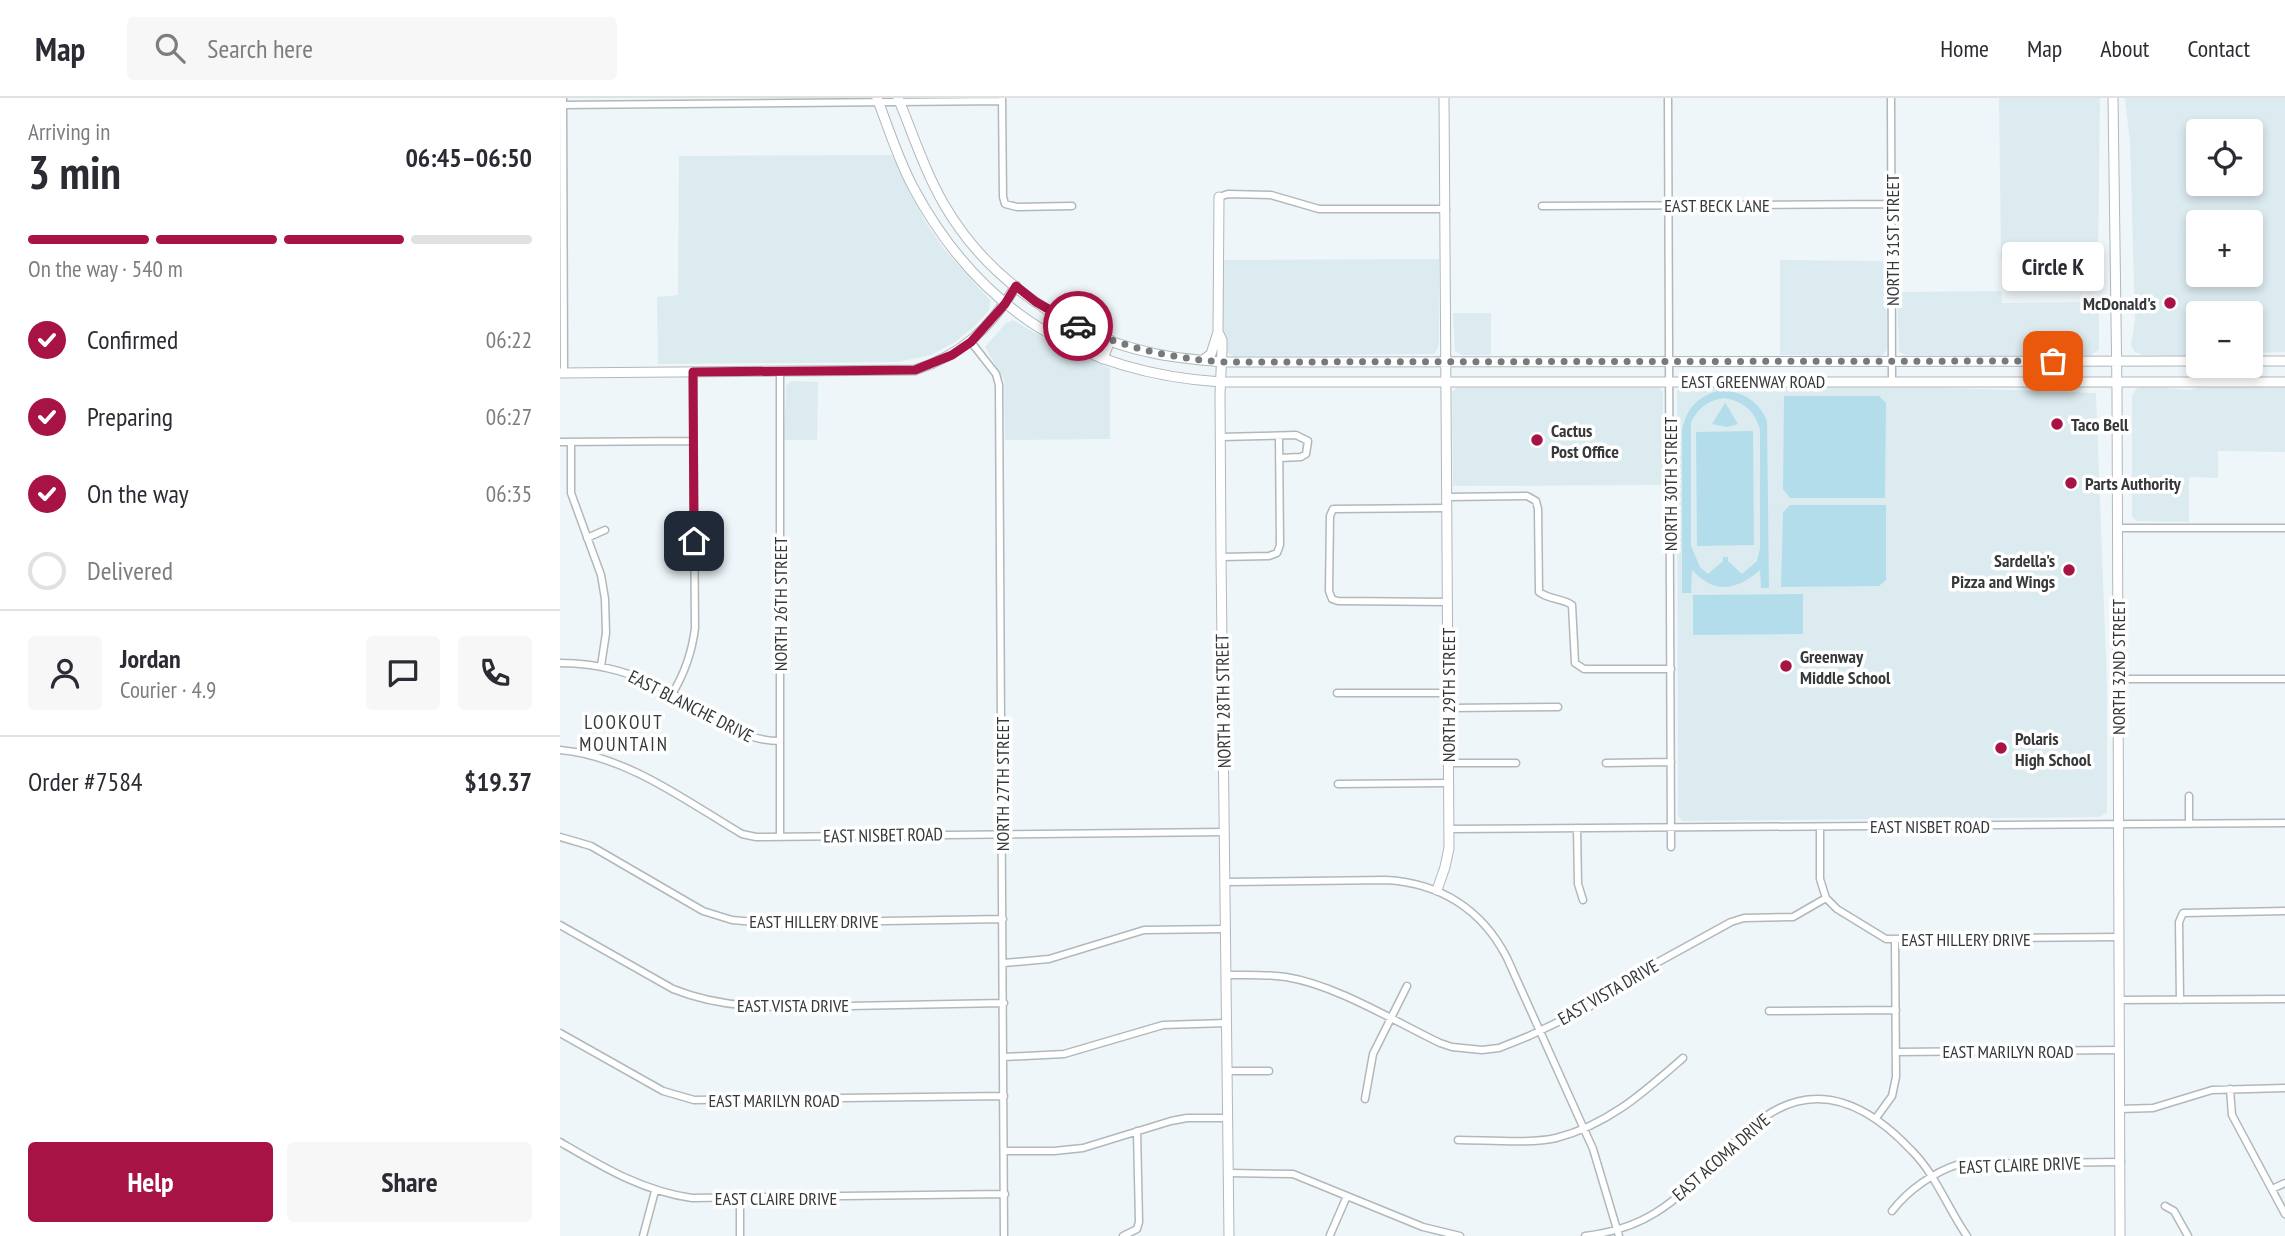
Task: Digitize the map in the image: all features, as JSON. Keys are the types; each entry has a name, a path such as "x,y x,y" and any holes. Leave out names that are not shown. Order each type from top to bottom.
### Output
{"main road":[{"name":"NORTH 29TH STREET","path":"1437,890 1448,858 1449,829 1444,98"},
{"name":"NORTH 32ND STREET","path":"2113,98 2118,528 2120,1236"},
{"name":"EAST GREENWAY ROAD","path":"877,100 912,186 944,239 1005,304 1055,338 1103,359 1170,377 1221,382 2285,382"},
{"name":"EAST GREENWAY ROAD","path":"899,100 944,204 975,246 1016,286 1064,320 1146,352 1222,362 2186,361"},
{"name":"NORTH 28TH STREET","path":"1203,360 1212,354 1218,332 1219,197"},
{"path":"928,212 944,204"},
{"path":"562,373 915,370 952,355 971,342 1005,304 1016,286"},
{"name":"NORTH 28TH STREET","path":"1218,332 1222,340 1220,437 1228,1236"},
{"path":"1103,359 1110,340"},
{"path":"1992,361 1992,382"},
{"path":"1302,382 1304,362"},
{"path":"2263,362 2285,362"},
{"path":"2236,378 2236,382"}],"street":[{"name":"NORTH 30TH STREET","path":"1668,98 1672,827"},
{"name":"NORTH 31ST STREET","path":"1891,98 1892,381"},
{"path":"562,373 562,102 1002,100 1005,204 1017,207 1072,206"},
{"path":"1219,197 1228,194 1271,195 1319,209 1446,209"},
{"name":"EAST BECK LANE","path":"1542,206 1892,204"},
{"name":"NORTH 27TH STREET","path":"971,342 996,374 999,385 1004,1236"},
{"name":"NORTH 26TH STREET","path":"780,371 780,837"},
{"path":"672,694 686,670 695,628 693,372"},
{"path":"1220,437 1296,435 1308,441 1306,454 1301,457 1279,458"},
{"path":"1221,557 1269,556 1277,552 1280,545 1279,436"},
{"path":"560,442 693,441"},
{"path":"571,442 572,493 601,575 605,599 606,634 601,666"},
{"path":"1448,601 1332,599 1329,592 1329,528 1333,509 1527,496 1536,501 1538,509 1539,592 1548,599 1565,600 1572,605 1575,663 1584,669 1671,669"},
{"path":"2118,528 2285,528"},
{"path":"587,538 605,530"},
{"name":"EAST BLANCHE DRIVE","path":"560,663 601,666 631,674 743,735 757,740 780,741"},
{"path":"2118,679 2285,679"},
{"path":"1337,693 1448,693"},
{"path":"1448,708 1558,707"},
{"name":"EAST NISBET ROAD","path":"560,750 601,759 634,772 742,834 756,837 1225,832"},
{"path":"1606,763 1671,762"},
{"path":"1448,763 1516,763"},
{"path":"1338,784 1448,783"},
{"path":"2189,796 2189,824"},
{"name":"EAST NISBET ROAD","path":"1449,829 2285,823"},
{"path":"1671,847 1672,827"},
{"path":"1820,827 1820,879 1826,898"},
{"path":"1577,828 1578,884 1583,900"},
{"name":"EAST HILLERY DRIVE","path":"560,837 591,846 703,911 732,920 767,923 1003,919"},
{"path":"1226,882 1409,882 1437,890 1471,911 1496,938 1584,1127 1618,1233"},
{"name":"EAST HILLERY DRIVE","path":"1826,898 1879,936 1895,940 2119,937"},
{"name":"EAST VISTA DRIVE","path":"1227,975 1275,975 1304,981 1335,992 1440,1044 1470,1050 1499,1048 1589,1007 1651,966 1731,922 1744,918 1793,917 1826,898"},
{"path":"2180,1000 2179,922 2183,913 2285,911"},
{"name":"EAST VISTA DRIVE","path":"560,925 673,989 726,1005 769,1007 1004,1003"},
{"path":"1003,963 1049,960 1144,930 1226,929"},
{"path":"1876,1118 1892,1096 1895,1087 1895,940"},
{"path":"1365,1099 1373,1054 1407,986"},
{"path":"2119,1000 2285,999"},
{"path":"1769,1011 1896,1010"},
{"path":"1004,1057 1065,1054 1163,1025 1227,1023"},
{"name":"EAST MARILYN ROAD","path":"560,1033 651,1085 676,1096 694,1100 1004,1097"},
{"name":"EAST MARILYN ROAD","path":"1896,1052 2120,1051"},
{"path":"1458,1140 1556,1138 1620,1111 1683,1058"},
{"path":"1227,1071 1269,1071"},
{"path":"2120,1109 2153,1108 2212,1090 2285,1088"},
{"path":"2230,1089 2232,1115 2285,1214"},
{"name":"EAST ACOMA DRIVE","path":"1585,1236 1618,1233 1667,1205 1757,1123 1790,1104 1811,1099 1835,1100 1858,1107 1876,1118 1912,1151 1932,1178 1967,1236"},
{"path":"1004,1152 1083,1148 1187,1118 1227,1118"},
{"path":"1123,1236 1137,1229 1137,1131"},
{"name":"EAST CLAIRE DRIVE","path":"560,1142 625,1179 655,1191 692,1198 1004,1194"},
{"name":"EAST CLAIRE DRIVE","path":"1892,1211 1905,1195 1953,1166 1968,1163 2121,1162"},
{"path":"1228,1173 1293,1174 1434,1233 1460,1236"},
{"path":"2272,1189 2285,1183"},
{"path":"643,1236 655,1191"},
{"path":"1330,1235 1348,1196"},
{"path":"740,1198 740,1236"},
{"path":"2165,1206 2174,1211 2188,1236"}],"shaded area":[{"path":"1999,98 2100,98 2098,261 2001,260"},
{"path":"2125,98 2285,98 2285,352 2263,353 2263,301 2186,301 2186,356 2143,355 2135,352 2131,345 2135,320 2130,143"},
{"path":"892,155 926,223 944,249 990,300 989,310 975,326 955,342 931,355 898,362 658,364 657,297 678,295 679,156"},
{"path":"1439,259 1439,345 1435,354 1233,356 1226,352 1222,260"},
{"path":"1780,260 1886,261 1887,348 1884,354 1780,355"},
{"path":"2001,291 2002,303 2099,302 2099,350 2090,356 2066,352 2041,352 2029,356 1906,355 1899,352 1897,292"},
{"path":"1453,313 1491,313 1491,355 1462,355 1455,351"},
{"path":"1013,320 1059,347 1110,368 1110,439 1005,440 1004,380 985,347 1006,323"},
{"path":"793,381 818,382 817,440 784,440 786,387"},
{"path":"1459,386 1658,386 1663,391 1663,485 1453,486 1452,392"},
{"path":"1893,386 2096,393 2107,686 2107,813 2099,817 1682,821 1678,816 1677,391 1683,387"},
{"path":"2143,386 2190,390 2203,386 2285,386 2285,452 2218,451 2218,478 2189,477 2189,522 2136,521 2132,516 2132,396 2136,389"},
{"path":"1722,390 1743,395 1755,403 1767,421 1769,588 1761,588 1760,570 1743,582 1726,587 1709,583 1692,570 1691,593 1682,593 1682,430 1695,403","holes":["1714,400 1732,400 1752,413 1760,430 1760,548 1757,561 1742,574 1728,561 1728,557 1723,557 1723,561 1708,574 1700,567 1691,546 1691,422 1701,408"]},
{"path":"1784,396 1879,396 1886,403 1885,498 1790,498 1783,489"},
{"path":"1725,403 1738,424 1727,427 1712,424"},
{"path":"1753,431 1754,545 1697,546 1696,432"},
{"path":"1790,505 1886,505 1886,580 1879,586 1781,587 1783,512"},
{"path":"1803,594 1803,634 1693,635 1693,595"}],"way so far":[{"path":"1078,326 1146,352 1222,362 2053,361"}],"place":[{"name":"McDonald's","path":"2170,303"},
{"name":"Circle K","path":"2053,361"},
{"name":"Taco Bell","path":"2057,424"},
{"name":"Cactus Post Office","path":"1537,440"},
{"name":"Parts Authority","path":"2071,483"},
{"name":"Sardella's Pizza and Wings","path":"2069,570"},
{"name":"Greenway Middle School","path":"1786,666"},
{"name":"Polaris High School","path":"2001,748"}],"district":[{"name":"LOOKOUT MOUNTAIN","path":"624,733"}],"route":[{"path":"694,541 693,372 915,370 952,355 971,342 1005,304 1016,286 1036,302 1078,326"}]}
